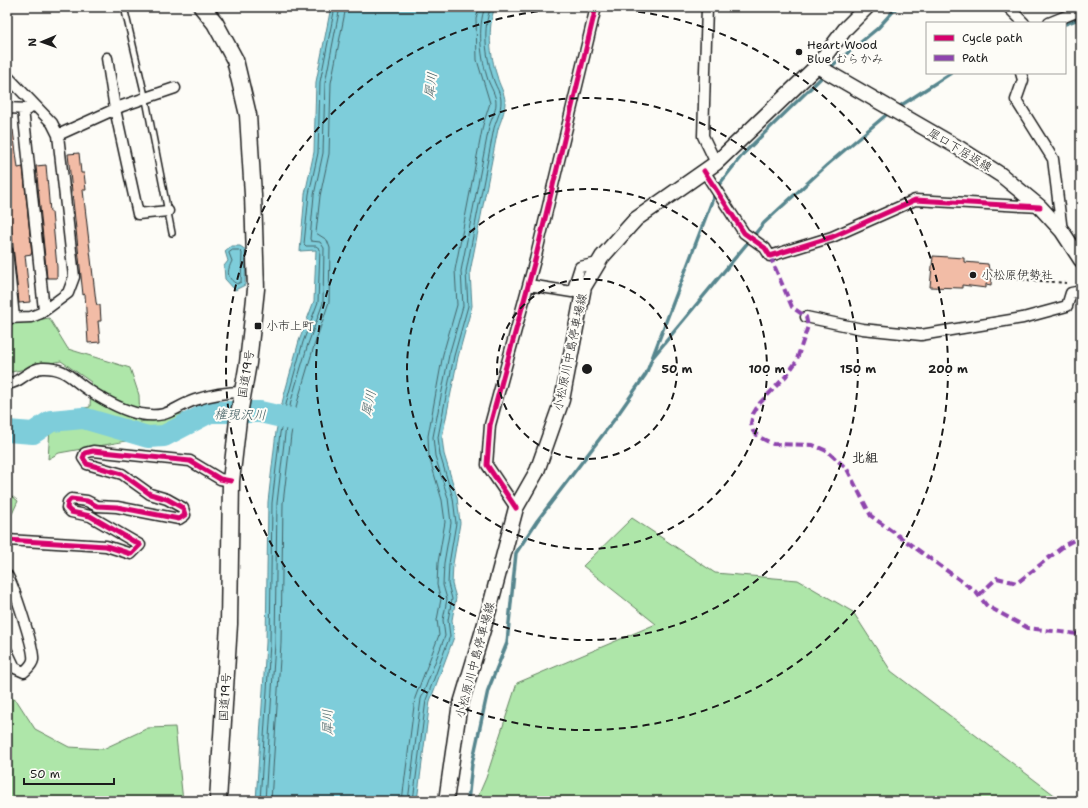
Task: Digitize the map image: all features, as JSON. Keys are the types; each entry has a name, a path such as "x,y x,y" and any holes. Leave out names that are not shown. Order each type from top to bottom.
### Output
{"highway":[{"name":"国道19号","path":"202,7 215,23 235,60 248,115 253,195 256,289 248,363 238,420 231,481 228,632 218,801"}],"main road":[{"name":"小松原川中島停車場線","path":"446,801 459,710 489,610 516,508 537,471 562,400 584,287 598,263 636,219 716,163 816,66 846,28 867,7"},
{"name":"犀口下居返線","path":"816,66 959,148 1001,175 1040,207 1062,231 1081,260"}],"street":[{"path":"516,508 487,466 490,425 529,285 564,146 596,7"},
{"path":"707,7 703,136 716,163"},
{"path":"1008,7 1015,19"},
{"path":"1051,22 1081,10"},
{"path":"107,58 115,109 138,214 168,211"},
{"path":"1021,74 1023,80 1016,100 1053,159 1062,231"},
{"path":"7,76 52,123 58,135 74,277 68,293 44,310 31,317 10,317 7,251"},
{"path":"58,135 115,109 146,97 176,88"},
{"path":"7,108 38,109"},
{"path":"23,109 44,310"},
{"path":"704,171 744,233 765,248 770,256 832,238 915,200 1040,207"},
{"path":"529,285 572,292 580,267 598,263"},
{"path":"806,317 862,329 921,335 1023,318 1067,306 1071,293 1081,291"},
{"path":"7,384 12,384 32,370 58,369 74,378 89,391 140,414 161,415 171,412 194,400 215,395 242,396"},
{"path":"7,540 106,546 132,554 140,545 90,516 71,512 67,508 68,502 71,499 87,501 97,506 117,507 179,519 185,515 183,508 167,499 150,494 122,474 88,464 83,458 85,453 93,451 190,461 220,479 231,481"},
{"path":"7,575 13,585 29,638 33,659 30,667 24,672 15,668 7,651"}],"lane":[{"path":"124,7 146,97 172,233"}],"path":[{"path":"992,277 1064,283"}],"green space":[{"path":"49,318 68,349 130,368 139,395 140,422 197,411 200,428 59,453 48,459 51,413 90,407 91,382 61,361 7,373 7,325"},
{"path":"7,492 18,501 12,514 7,514"},
{"path":"632,518 715,573 798,580 853,612 891,671 1057,797 1081,796 1081,801 476,801 486,778 517,683 656,624 583,566"},
{"path":"7,695 17,701 35,729 69,747 103,749 148,728 175,727 183,801 7,801"}],"water":[{"name":"犀川","path":"331,7 495,7 491,24 490,42 495,68 504,95 505,106 498,129 470,272 472,306 458,357 442,438 444,454 457,497 460,523 453,564 452,584 456,598 452,620 454,637 430,701 417,801 256,801 266,643 268,502 276,432 283,399 299,341 314,301 316,250 300,251 305,194 314,152 316,82"},
{"path":"231,246 240,246 246,250 245,285 235,290 225,279 224,266 228,261 225,251"}],"building":[{"path":"7,130 13,130 18,168 23,167 32,254 25,255 30,302 19,303 7,188"},
{"path":"79,153 81,173 84,173 86,190 83,190 96,302 97,305 100,305 101,321 98,321 100,342 88,343 85,294 83,295 68,154"},
{"path":"46,165 50,212 52,212 57,278 47,278 36,166"},
{"path":"933,256 964,258 964,262 988,264 989,270 992,270 991,285 986,284 986,288 962,285 962,288 930,287"}],"waterway":[{"path":"833,65 878,28 897,7"},
{"path":"1066,24 1081,18"},
{"path":"900,106 949,74"},
{"path":"718,186 743,154 821,78"},
{"path":"653,357 764,223 827,165 886,115"},
{"path":"468,801 472,764 488,690 507,643 516,553 537,521 614,420 646,374 715,193"},
{"name":"権現沢川","path":"7,431 33,433 51,421 83,418 148,437 164,436 210,412 260,412 308,423"}],"marked path":[{"path":"770,256 792,307 806,317 808,326 796,362 786,376 759,404 753,414 751,423 753,431 759,437 773,444 813,445 827,451 847,469 871,516 975,591 987,606 1028,628 1077,634 1081,636"},
{"path":"979,595 997,578 1017,583 1065,545 1081,536"}],"cycle path":[{"path":"516,508 487,465 490,425 535,260 596,7"},
{"path":"704,171 744,233 765,248 770,256 832,237 915,200 1040,207"},
{"path":"7,540 106,546 131,554 140,545 90,516 71,512 67,508 68,502 71,499 87,501 97,506 117,507 179,519 185,515 183,508 167,499 150,494 122,474 87,464 83,458 85,453 93,451 190,461 220,479 231,481"}],"place":[{"name":"Heart Wood Blue むらかみ","path":"799,52"},
{"name":"小松原伊勢社","path":"973,275"},
{"name":"小市上町","path":"258,326"}],"district":[{"name":"北組","path":"865,457"}]}
